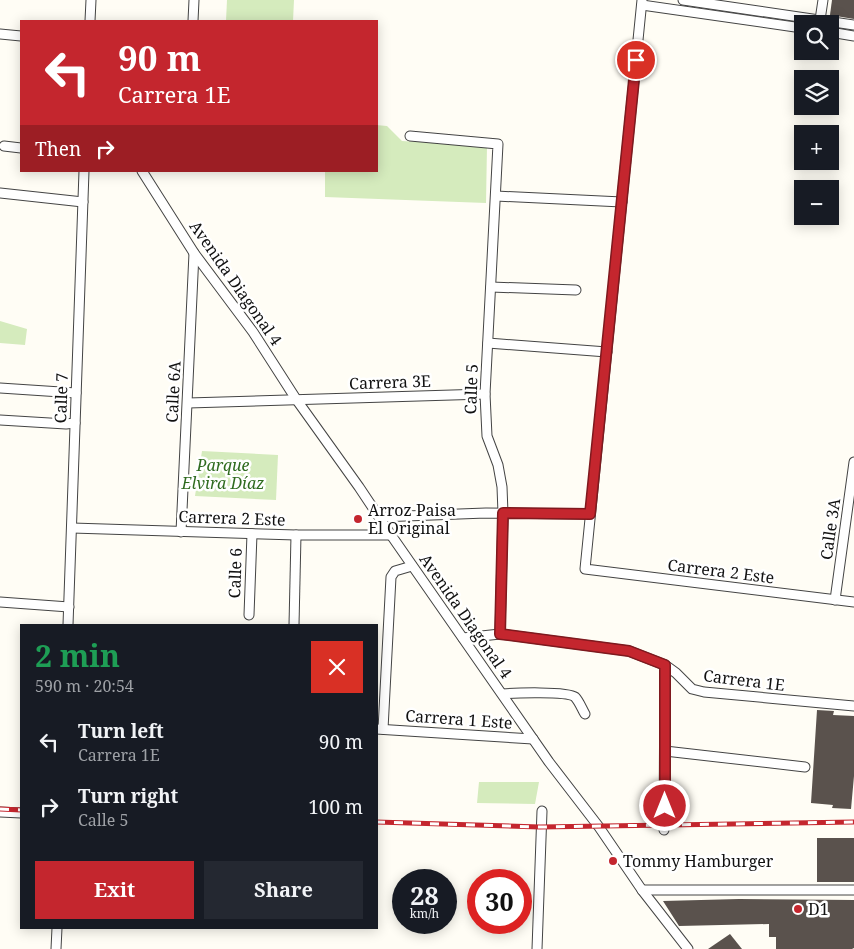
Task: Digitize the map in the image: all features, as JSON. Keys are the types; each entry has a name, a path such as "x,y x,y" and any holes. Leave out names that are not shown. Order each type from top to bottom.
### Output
{"street":[{"path":"90,0 90,20"},
{"path":"193,20 194,0"},
{"path":"683,0 794,16"},
{"path":"821,15 823,0"},
{"path":"379,517 503,513 590,514 642,2 794,27"},
{"path":"839,23 854,25"},
{"path":"0,34 20,36"},
{"path":"839,34 854,36"},
{"name":"Calle 5","path":"410,136 498,144 485,394 487,436 498,466 502,486 500,634"},
{"path":"4,146 20,148"},
{"name":"Calle 7","path":"68,624 84,172"},
{"name":"Avenida Diagonal 4","path":"143,172 194,253 253,332 296,399 533,739 599,827 642,890 688,949"},
{"path":"0,193 83,202"},
{"path":"496,196 622,202"},
{"name":"Calle 6A","path":"181,532 194,253"},
{"path":"491,287 576,290"},
{"path":"488,344 607,352"},
{"path":"0,388 76,394"},
{"name":"Carrera 3E","path":"188,402 485,394"},
{"path":"0,420 75,423"},
{"name":"Calle 3A","path":"835,600 854,462"},
{"name":"Carrera 2 Este","path":"590,514 585,569 854,602"},
{"name":"Carrera 2 Este","path":"72,528 296,535 391,535"},
{"name":"Calle 6","path":"249,614 252,534"},
{"path":"294,624 296,535"},
{"path":"379,729 391,577 396,571 412,566"},
{"path":"0,602 69,607"},
{"name":"Carrera 1E","path":"463,638 500,634 629,651 665,665 692,689 704,692 854,706"},
{"path":"664,830 665,665"},
{"path":"503,694 555,694 575,697 585,714"},
{"name":"Carrera 1 Este","path":"379,729 533,739"},
{"path":"665,751 805,767"},
{"path":"537,949 542,811"},
{"path":"0,812 20,813"},
{"path":"642,890 854,890"},
{"path":"56,949 57,929"}],"green space":[{"path":"227,0 294,0 293,20 226,20"},
{"path":"378,125 387,126 402,141 487,146 486,203 325,197 325,172 378,172"},
{"path":"0,321 27,329 25,345 0,343"},
{"name":"Parque Elvira Díaz","path":"202,451 278,455 276,500 195,496"},
{"path":"479,782 539,782 535,804 477,803"}],"building":[{"path":"832,0 854,0 854,19 830,15"},
{"path":"817,710 834,711 833,715 854,716 854,776 851,809 832,808 833,805 811,803"},
{"path":"817,838 854,838 854,882 817,882"},
{"path":"739,899 854,900 854,948 776,949 776,937 769,937 769,924 679,926 663,901"},
{"path":"730,934 742,949 708,949"}],"railway":[{"path":"0,809 20,810"},
{"path":"378,822 540,827 854,822"}],"place":[{"name":"Arroz Paisa El Original","path":"358,519"},
{"name":"Tommy Hamburger","path":"613,861"},
{"name":"D1","path":"798,909"}],"route":[{"path":"636,60 590,514 503,513 500,634 629,651 665,665 665,806"}]}
